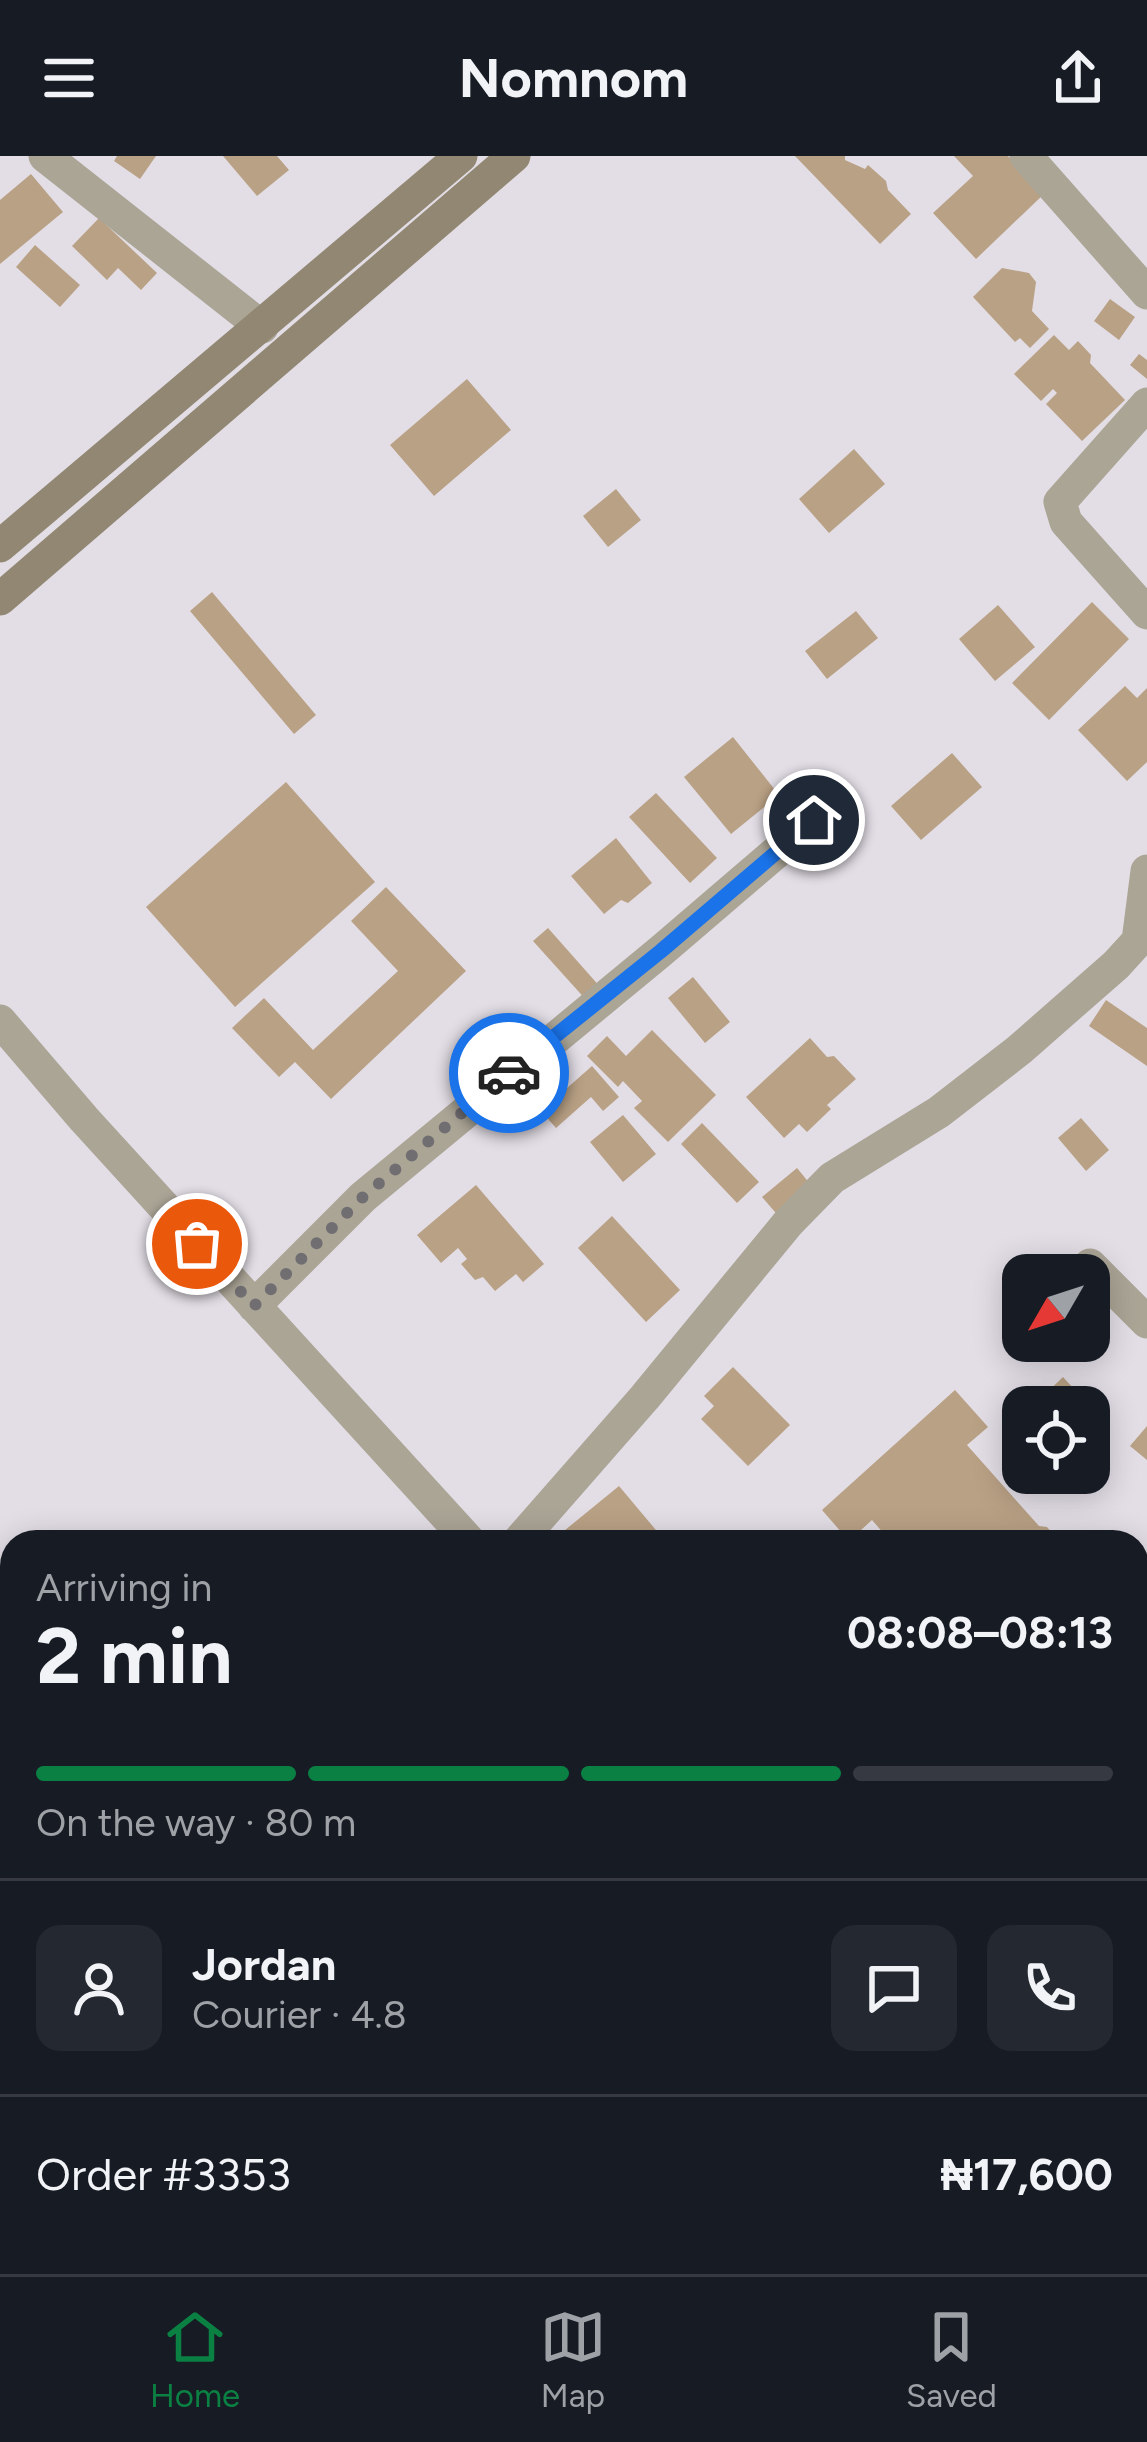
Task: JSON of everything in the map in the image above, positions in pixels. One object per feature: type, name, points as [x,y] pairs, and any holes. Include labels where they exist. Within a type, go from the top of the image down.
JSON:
[{"type":"main road","points":[[0,546],[461,156]]},
{"type":"main road","points":[[0,599],[514,156]]},
{"type":"main road","points":[[297,297],[320,323]]},
{"type":"street","points":[[45,156],[262,327]]},
{"type":"street","points":[[1026,156],[1147,293]]},
{"type":"street","points":[[1147,404],[1060,502],[1060,509],[1147,613]]},
{"type":"street","points":[[254,1306],[379,1183],[814,820]]},
{"type":"street","points":[[529,1530],[646,1397],[788,1222],[832,1178],[938,1112],[1116,965],[1138,941],[1147,871]]},
{"type":"street","points":[[0,1021],[459,1530]]},
{"type":"street","points":[[1110,1285],[1147,1322]]},
{"type":"building","points":[[117,156],[156,156],[140,179],[114,161]]},
{"type":"building","points":[[223,156],[277,156],[289,170],[257,196]]},
{"type":"building","points":[[795,156],[845,156],[865,169],[868,165],[911,214],[880,244]]},
{"type":"building","points":[[954,156],[1008,156],[1044,194],[976,259],[933,213],[973,176]]},
{"type":"building","points":[[31,174],[63,212],[0,264],[0,200]]},
{"type":"building","points":[[99,218],[157,273],[141,290],[118,268],[107,280],[72,246]]},
{"type":"building","points":[[35,245],[80,285],[60,307],[16,267]]},
{"type":"building","points":[[1002,268],[1029,273],[1036,282],[1032,311],[1049,329],[1030,348],[1020,338],[1015,342],[973,297]]},
{"type":"building","points":[[1110,299],[1135,317],[1119,340],[1094,321]]},
{"type":"building","points":[[1054,335],[1069,350],[1078,341],[1091,355],[1090,363],[1125,400],[1082,441],[1046,404],[1057,393],[1053,389],[1041,401],[1014,374]]},
{"type":"building","points":[[1139,354],[1147,360],[1147,379],[1130,365]]},
{"type":"building","points":[[467,379],[511,430],[434,496],[390,445]]},
{"type":"building","points":[[854,449],[885,484],[829,533],[799,499]]},
{"type":"building","points":[[616,489],[641,520],[608,547],[583,516]]},
{"type":"building","points":[[212,592],[316,715],[294,734],[190,611]]},
{"type":"building","points":[[1092,602],[1129,639],[1049,720],[1012,683]]},
{"type":"building","points":[[998,605],[1035,647],[995,681],[959,639]]},
{"type":"building","points":[[856,611],[878,638],[827,679],[805,651]]},
{"type":"building","points":[[1125,686],[1137,698],[1147,688],[1147,762],[1127,781],[1078,730]]},
{"type":"building","points":[[733,737],[779,795],[731,834],[684,777]]},
{"type":"building","points":[[952,753],[982,787],[921,840],[891,806]]},
{"type":"building","points":[[286,782],[375,882],[235,1007],[146,907]]},
{"type":"building","points":[[656,793],[717,858],[690,883],[629,817]]},
{"type":"building","points":[[616,838],[652,883],[628,903],[621,900],[604,914],[571,876]]},
{"type":"building","points":[[386,887],[466,971],[331,1099],[295,1062],[279,1077],[232,1028],[264,998],[313,1050],[398,971],[351,921]]},
{"type":"building","points":[[548,928],[602,989],[588,1002],[533,941]]},
{"type":"building","points":[[693,977],[730,1022],[705,1043],[668,998]]},
{"type":"building","points":[[1106,1000],[1147,1028],[1147,1066],[1089,1026]]},
{"type":"building","points":[[652,1030],[716,1095],[668,1142],[634,1108],[642,1101],[623,1081],[618,1087],[587,1056],[607,1036],[626,1056]]},
{"type":"building","points":[[810,1038],[856,1079],[827,1105],[831,1109],[807,1132],[799,1124],[784,1138],[746,1097]]},
{"type":"building","points":[[592,1066],[619,1097],[603,1111],[591,1097],[556,1128],[541,1111]]},
{"type":"building","points":[[623,1115],[656,1154],[623,1182],[590,1142]]},
{"type":"building","points":[[1081,1118],[1109,1150],[1086,1171],[1058,1138]]},
{"type":"building","points":[[702,1123],[759,1182],[737,1203],[681,1144]]},
{"type":"building","points":[[797,1168],[815,1190],[781,1219],[762,1197]]},
{"type":"building","points":[[476,1185],[544,1264],[523,1282],[516,1274],[495,1291],[483,1277],[475,1280],[461,1264],[467,1259],[458,1248],[441,1263],[417,1235]]},
{"type":"building","points":[[612,1216],[680,1290],[646,1322],[578,1248]]},
{"type":"building","points":[[733,1367],[790,1425],[748,1466],[701,1419],[714,1406],[704,1396]]},
{"type":"building","points":[[955,1390],[988,1427],[967,1445],[1002,1484],[1002,1494],[1011,1494],[1039,1526],[1050,1530],[881,1530],[872,1520],[861,1530],[839,1530],[822,1510]]},
{"type":"building","points":[[1147,1426],[1147,1460],[1130,1446]]},
{"type":"building","points":[[619,1486],[656,1530],[565,1530]]},
{"type":"way so far","points":[[197,1244],[254,1306],[363,1197],[509,1073]]},
{"type":"route","points":[[509,1073],[814,820]]}]
